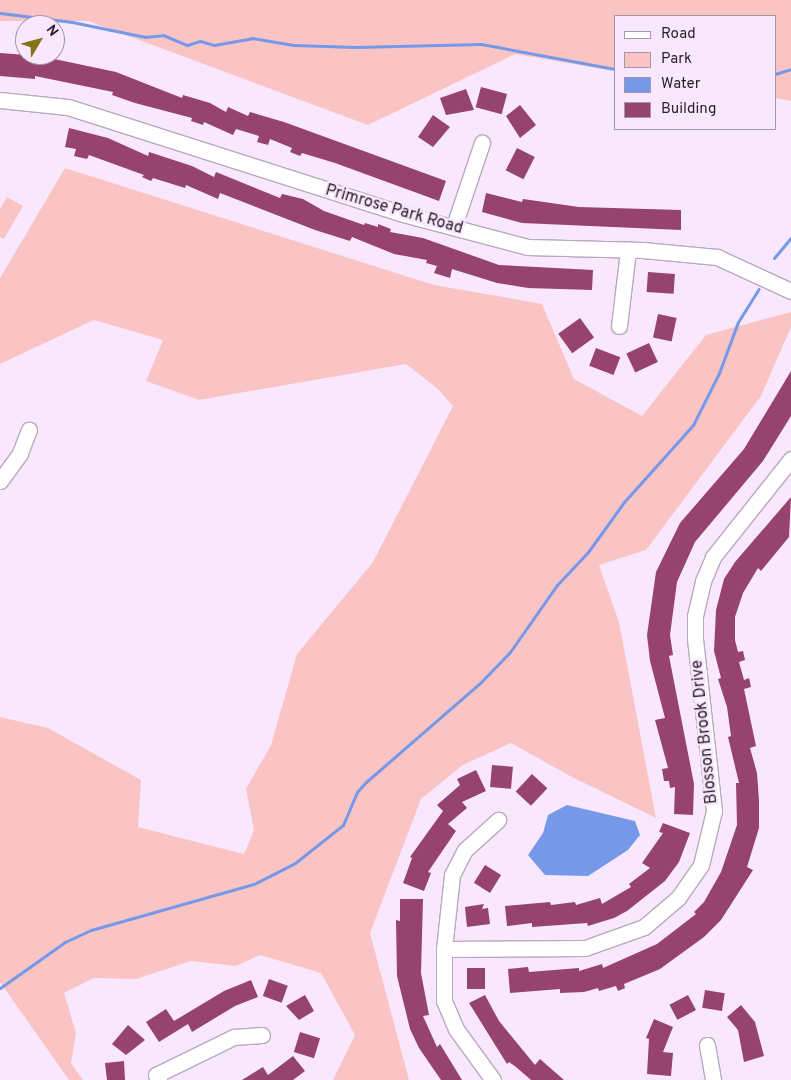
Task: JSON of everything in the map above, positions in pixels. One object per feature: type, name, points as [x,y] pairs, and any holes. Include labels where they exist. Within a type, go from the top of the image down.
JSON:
[{"type":"street","name":"Primrose Park Road","points":[[0,100],[68,107],[403,214],[528,247],[628,250],[717,257],[791,291]]},
{"type":"street","points":[[454,226],[482,144]]},
{"type":"street","points":[[619,326],[628,250]]},
{"type":"street","points":[[0,481],[20,453],[29,430]]},
{"type":"street","name":"Blosson Brook Drive","points":[[444,949],[585,948],[644,927],[678,898],[700,865],[714,811],[695,639],[695,616],[703,581],[713,557],[791,459]]},
{"type":"street","points":[[493,1080],[456,1029],[444,1001],[444,949],[452,875],[465,850],[498,820]]},
{"type":"street","points":[[159,1080],[156,1075],[234,1037],[262,1035]]},
{"type":"street","points":[[707,1045],[713,1080]]},
{"type":"green space","points":[[0,0],[791,0],[791,101],[776,98],[776,15],[614,15],[614,71],[515,54],[368,125],[88,21],[65,21],[65,15],[15,15],[15,21],[0,21]]},
{"type":"green space","points":[[65,168],[434,285],[542,304],[574,379],[642,416],[706,335],[791,312],[791,327],[761,396],[646,550],[599,565],[619,622],[656,818],[570,776],[511,743],[463,765],[421,799],[370,933],[409,1080],[333,1080],[355,1035],[321,973],[260,955],[236,966],[191,961],[136,979],[94,978],[64,993],[76,1033],[71,1063],[83,1080],[69,1080],[0,982],[0,717],[48,728],[141,780],[138,827],[244,854],[254,830],[246,789],[271,745],[297,654],[373,562],[453,406],[438,389],[406,364],[199,400],[146,381],[163,340],[94,320],[0,364],[0,278]]},
{"type":"green space","points":[[7,197],[23,206],[4,239],[0,237],[0,209]]},
{"type":"water","points":[[567,805],[635,821],[640,835],[628,850],[588,876],[545,875],[528,855],[543,833],[548,815]]},
{"type":"building","points":[[0,53],[15,54],[15,65],[65,65],[65,61],[116,72],[182,98],[183,95],[210,103],[226,112],[228,107],[248,116],[250,112],[284,122],[446,181],[439,201],[335,163],[302,153],[300,156],[290,152],[292,148],[270,139],[268,145],[257,142],[259,136],[236,129],[233,135],[204,122],[203,125],[191,121],[192,118],[112,95],[113,92],[35,76],[35,79],[0,76]]},
{"type":"building","points":[[481,87],[507,94],[502,114],[476,107]]},
{"type":"building","points":[[466,89],[474,110],[446,115],[440,98]]},
{"type":"building","points":[[520,105],[536,125],[520,138],[506,116]]},
{"type":"building","points":[[433,115],[450,127],[433,147],[418,137]]},
{"type":"building","points":[[69,128],[108,138],[148,156],[149,152],[192,166],[214,177],[216,172],[280,198],[282,194],[303,199],[324,211],[364,225],[365,223],[378,227],[378,224],[391,229],[390,232],[423,238],[499,265],[593,270],[592,290],[528,288],[497,283],[452,269],[450,278],[434,273],[437,266],[426,263],[427,260],[394,254],[352,237],[350,241],[315,230],[220,193],[218,199],[186,185],[185,188],[153,178],[151,181],[142,177],[144,175],[89,155],[87,159],[74,156],[76,149],[65,147]]},
{"type":"building","points":[[517,148],[535,157],[523,179],[506,170]]},
{"type":"building","points":[[486,193],[522,202],[523,199],[579,207],[681,210],[681,230],[522,223],[482,212]]},
{"type":"building","points":[[648,272],[675,274],[674,294],[647,292]]},
{"type":"building","points":[[658,314],[677,318],[672,341],[653,337]]},
{"type":"building","points":[[580,318],[594,337],[572,353],[558,334]]},
{"type":"building","points":[[649,343],[658,362],[635,373],[626,354]]},
{"type":"building","points":[[596,348],[620,357],[613,375],[589,366]]},
{"type":"building","points":[[791,371],[791,416],[763,461],[695,542],[677,582],[670,635],[673,655],[669,656],[694,784],[693,815],[674,814],[675,787],[670,788],[669,781],[664,781],[662,769],[668,768],[655,720],[665,718],[650,661],[647,635],[656,572],[680,523],[744,449]]},
{"type":"building","points":[[791,497],[789,537],[761,571],[758,568],[743,593],[735,617],[735,640],[738,652],[743,651],[745,660],[739,662],[744,680],[749,678],[751,687],[744,689],[756,746],[750,748],[757,773],[759,828],[747,867],[753,870],[721,920],[704,937],[660,969],[624,984],[625,988],[618,991],[616,986],[599,991],[598,988],[584,992],[560,993],[560,989],[510,993],[508,969],[528,967],[529,972],[579,968],[579,971],[602,964],[603,968],[657,944],[696,914],[694,912],[704,902],[721,872],[737,825],[736,783],[739,783],[728,737],[731,736],[727,707],[718,679],[721,678],[714,651],[716,610],[724,579],[735,562]]},
{"type":"building","points":[[492,765],[513,767],[511,789],[490,787]]},
{"type":"building","points":[[476,770],[486,791],[462,802],[467,808],[448,824],[456,831],[428,872],[431,873],[424,891],[403,883],[412,858],[410,857],[443,811],[437,805],[460,785],[457,779]]},
{"type":"building","points":[[532,774],[547,788],[531,806],[516,792]]},
{"type":"building","points":[[663,823],[690,833],[679,862],[665,881],[627,911],[614,918],[588,926],[587,923],[532,927],[532,923],[507,926],[505,906],[550,902],[551,905],[575,902],[576,905],[600,898],[602,904],[631,887],[629,884],[650,868],[642,863],[663,833],[659,832]]},
{"type":"building","points":[[485,865],[501,875],[490,893],[474,883]]},
{"type":"building","points":[[400,899],[423,899],[421,973],[429,1015],[423,1016],[437,1047],[440,1044],[462,1080],[441,1080],[419,1048],[410,1029],[397,976],[396,920],[400,921]]},
{"type":"building","points":[[484,904],[482,909],[488,908],[490,924],[467,927],[465,907]]},
{"type":"building","points":[[467,968],[485,968],[485,989],[467,989]]},
{"type":"building","points":[[269,979],[288,986],[282,1003],[263,996]]},
{"type":"building","points":[[251,980],[258,997],[235,1006],[192,1032],[188,1024],[159,1042],[146,1022],[166,1009],[174,1021],[224,991]]},
{"type":"building","points":[[705,990],[725,993],[722,1011],[702,1008]]},
{"type":"building","points":[[305,995],[314,1011],[299,1020],[286,1006]]},
{"type":"building","points":[[485,995],[499,1021],[535,1065],[540,1059],[564,1080],[531,1080],[509,1062],[507,1064],[469,1003]]},
{"type":"building","points":[[688,995],[696,1010],[677,1020],[669,1005]]},
{"type":"building","points":[[741,1005],[755,1022],[764,1056],[744,1062],[738,1030],[727,1017]]},
{"type":"building","points":[[654,1019],[673,1027],[663,1052],[673,1053],[671,1076],[647,1074],[649,1039],[646,1038]]},
{"type":"building","points":[[128,1025],[145,1040],[126,1055],[112,1044]]},
{"type":"building","points":[[300,1032],[320,1038],[314,1058],[294,1052]]},
{"type":"building","points":[[293,1056],[305,1071],[293,1080],[242,1080],[263,1067],[268,1075]]},
{"type":"building","points":[[124,1061],[125,1080],[107,1080],[105,1063]]},
{"type":"waterway","points":[[0,13],[72,22],[145,37],[163,35],[187,45],[200,41],[214,45],[252,38],[293,45],[356,47],[481,44],[614,69]]},
{"type":"waterway","points":[[776,74],[791,69]]},
{"type":"waterway","points":[[774,258],[791,238]]},
{"type":"waterway","points":[[0,988],[65,942],[91,930],[254,884],[295,863],[343,825],[357,792],[366,782],[481,682],[510,652],[557,585],[588,552],[624,502],[693,425],[719,373],[738,322],[759,289]]}]
